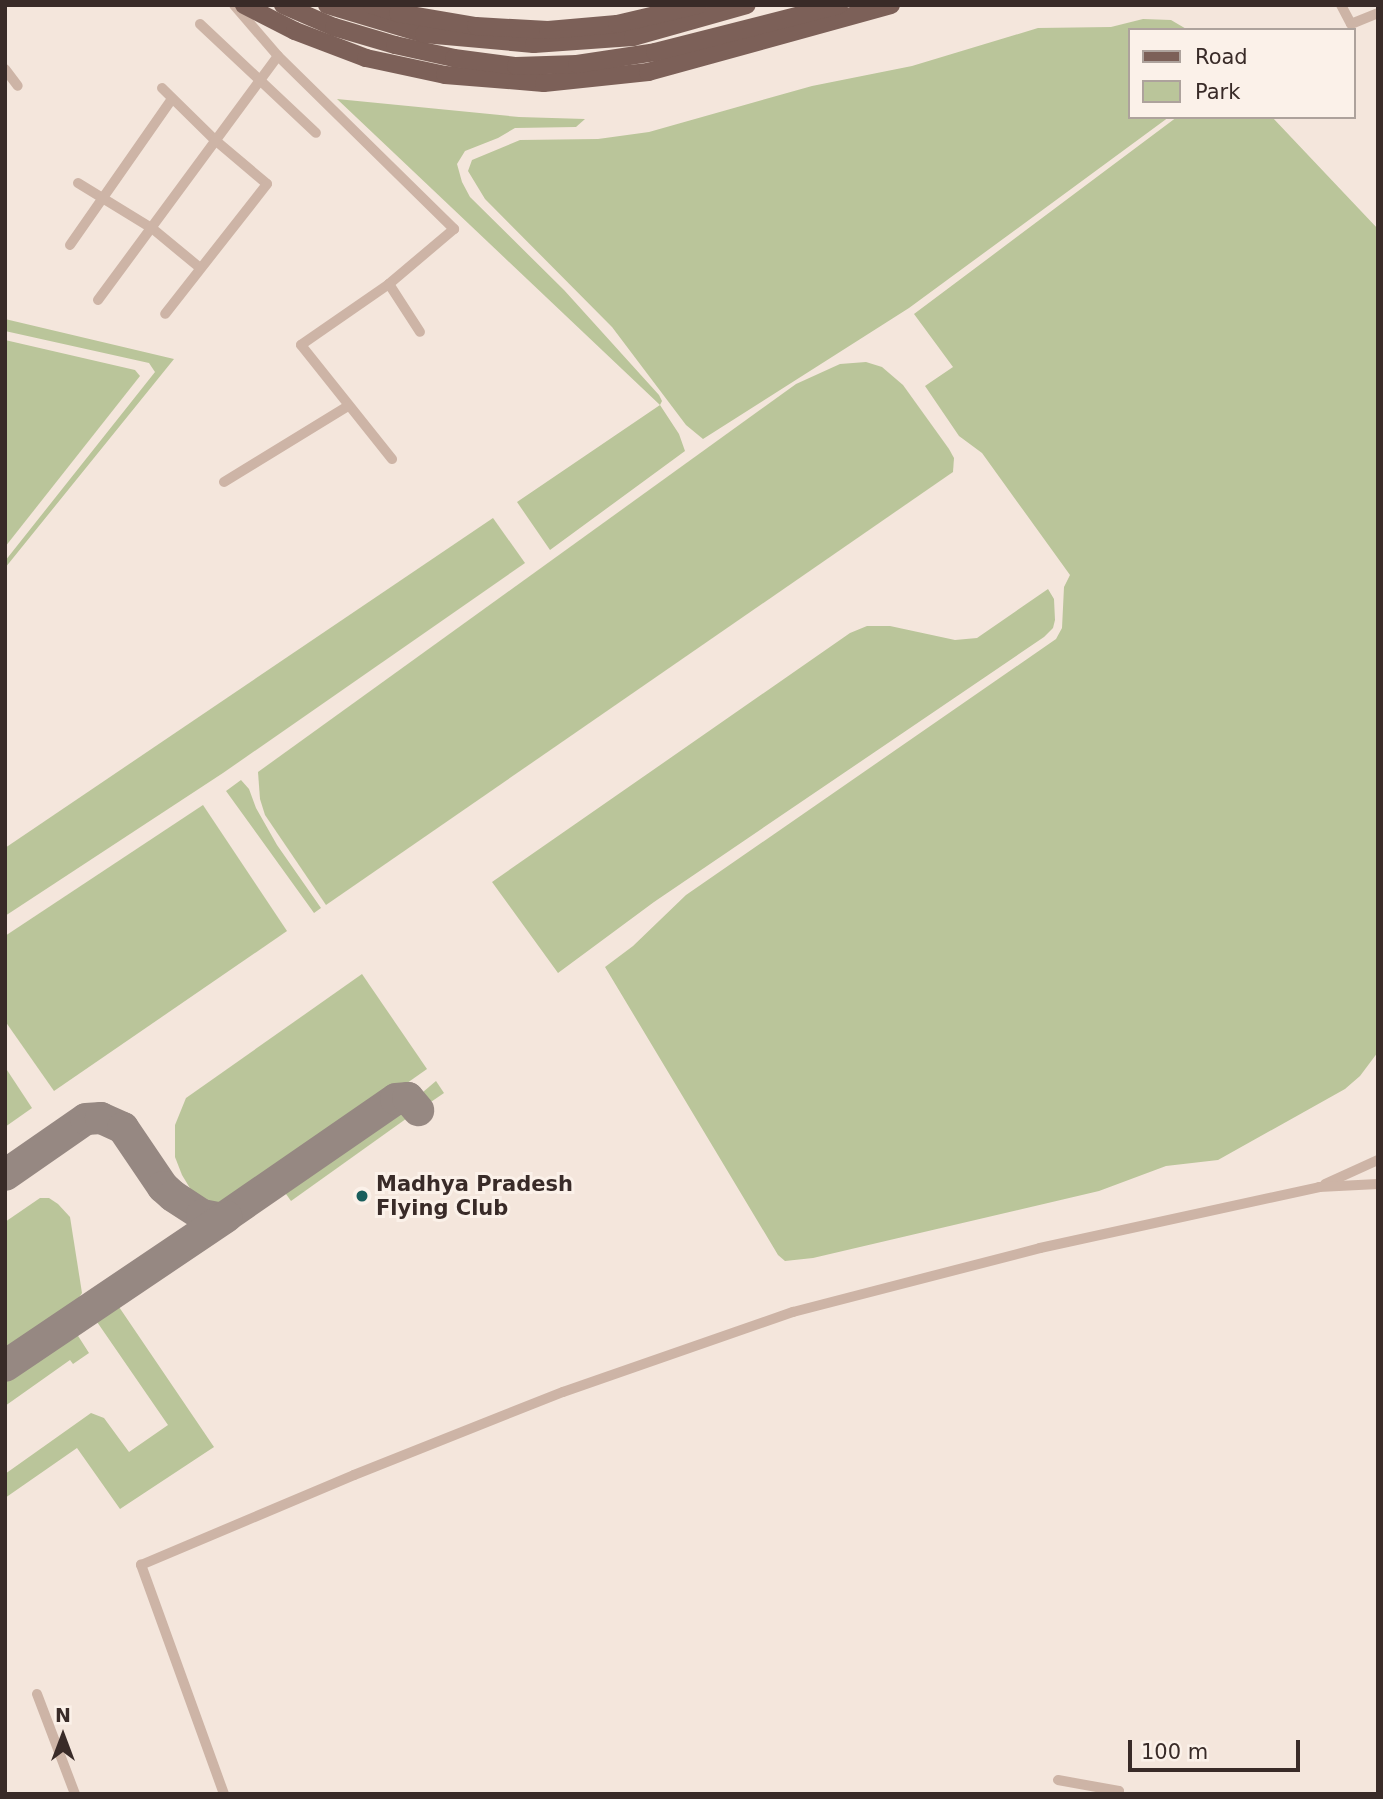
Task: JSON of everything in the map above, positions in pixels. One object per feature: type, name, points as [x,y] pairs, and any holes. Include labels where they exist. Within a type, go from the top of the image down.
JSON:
[{"type":"main road","points":[[244,5],[295,31],[366,58],[445,75],[544,83],[648,72],[891,5]]},
{"type":"main road","points":[[283,5],[334,27],[395,46],[454,58],[516,66],[577,64],[655,52],[839,5]]},
{"type":"main road","points":[[327,5],[424,34],[534,44],[634,37],[747,5]]},
{"type":"main road","points":[[372,5],[398,13],[476,26],[548,30],[617,23],[698,5]]},
{"type":"street","points":[[234,5],[278,57],[454,229],[389,284],[301,345],[392,459]]},
{"type":"street","points":[[1341,5],[1351,24],[1378,13]]},
{"type":"street","points":[[200,24],[316,133]]},
{"type":"street","points":[[98,300],[278,57]]},
{"type":"street","points":[[5,69],[18,86]]},
{"type":"street","points":[[162,88],[171,100],[267,184],[199,267],[165,314]]},
{"type":"street","points":[[69,245],[171,100]]},
{"type":"street","points":[[78,183],[153,229],[199,267]]},
{"type":"street","points":[[389,284],[420,332]]},
{"type":"street","points":[[224,482],[348,407]]},
{"type":"street","points":[[1319,1187],[1378,1160]]},
{"type":"street","points":[[224,1794],[141,1564],[556,1395],[793,1312],[996,1258],[1319,1187],[1378,1184]]},
{"type":"street","points":[[37,1694],[75,1794]]},
{"type":"street","points":[[1058,1780],[1119,1791],[1118,1794]]},
{"type":"green space","points":[[1143,19],[1171,20],[1185,28],[1128,28],[1128,119],[1166,119],[909,308],[703,439],[686,425],[612,327],[485,199],[468,171],[472,160],[520,140],[598,139],[649,132],[812,86],[912,66],[1038,28],[1111,27]]},
{"type":"green space","points":[[337,99],[519,117],[585,119],[576,127],[515,128],[465,151],[457,164],[470,197],[564,290],[659,395],[662,401],[660,405]]},
{"type":"green space","points":[[1174,119],[1274,119],[1378,229],[1378,1052],[1360,1076],[1345,1089],[1218,1160],[1166,1166],[1099,1191],[813,1258],[785,1261],[778,1255],[605,967],[633,946],[686,895],[1056,639],[1062,628],[1064,587],[1070,575],[982,453],[959,436],[925,386],[953,367],[914,314]]},
{"type":"green space","points":[[5,319],[174,359],[5,568],[5,561],[155,372],[149,363],[5,331]]},
{"type":"green space","points":[[5,340],[135,370],[140,376],[5,547]]},
{"type":"green space","points":[[866,362],[882,367],[903,385],[949,449],[954,458],[953,472],[326,905],[265,815],[260,799],[258,772],[796,384],[840,364]]},
{"type":"green space","points":[[660,405],[679,434],[685,451],[550,550],[517,502]]},
{"type":"green space","points":[[493,518],[525,563],[223,773],[5,916],[5,848]]},
{"type":"green space","points":[[1048,589],[1054,599],[1055,620],[1053,628],[1044,637],[654,902],[558,973],[492,882],[850,633],[867,626],[890,626],[955,640],[977,638]]},
{"type":"green space","points":[[241,780],[249,789],[256,808],[277,845],[321,908],[314,913],[226,791]]},
{"type":"green space","points":[[203,805],[287,931],[54,1091],[5,1021],[5,936]]},
{"type":"green space","points":[[362,974],[427,1069],[238,1202],[215,1207],[199,1203],[182,1175],[175,1157],[175,1125],[186,1098]]},
{"type":"green space","points":[[5,1067],[32,1108],[5,1127]]},
{"type":"green space","points":[[436,1081],[444,1093],[425,1106],[421,1101],[423,1092]]},
{"type":"green space","points":[[403,1109],[410,1116],[291,1201],[281,1187],[391,1111]]},
{"type":"green space","points":[[40,1198],[49,1198],[70,1217],[82,1293],[69,1313],[5,1357],[5,1222]]},
{"type":"green space","points":[[117,1304],[214,1447],[120,1509],[77,1448],[5,1498],[5,1474],[91,1413],[104,1418],[129,1452],[168,1425],[95,1319]]},
{"type":"green space","points":[[73,1328],[89,1353],[73,1364],[70,1360],[5,1406],[5,1376]]},
{"type":"taxiway","points":[[5,1175],[86,1119],[101,1118],[123,1128],[163,1187],[173,1196],[202,1215],[222,1219],[396,1099],[408,1098],[418,1110]]},
{"type":"taxiway","points":[[5,1366],[226,1217]]},
{"type":"place","name":"Madhya Pradesh Flying Club","points":[[362,1196]]}]
